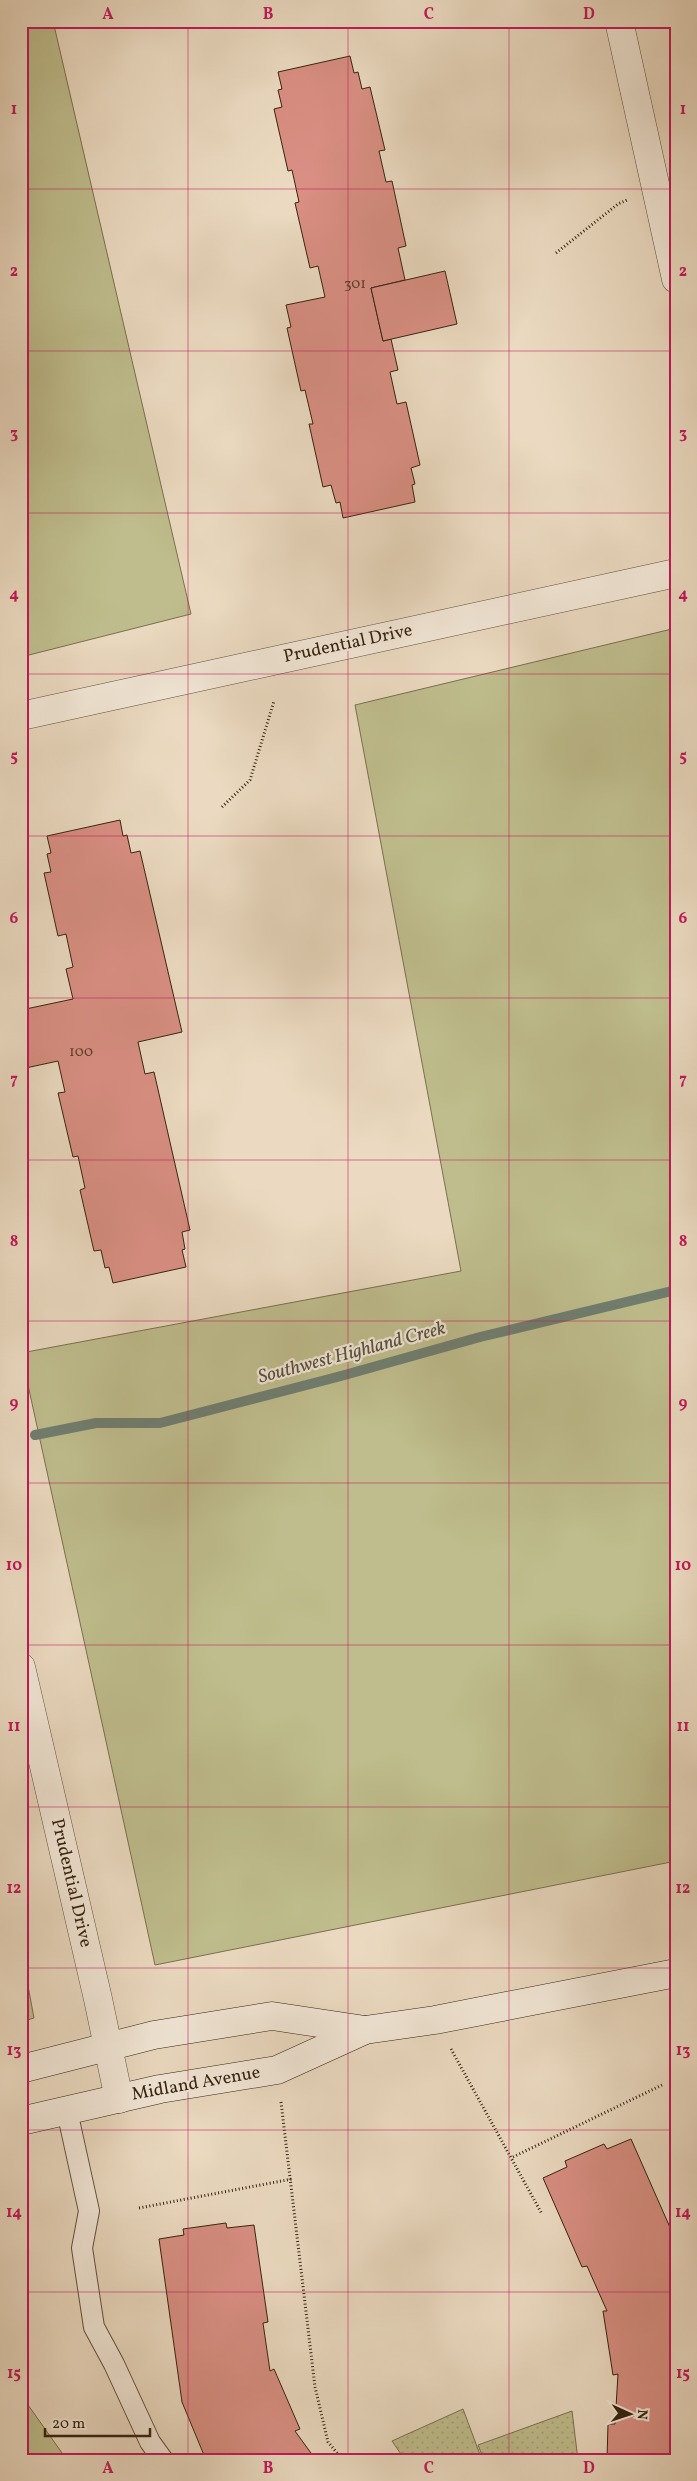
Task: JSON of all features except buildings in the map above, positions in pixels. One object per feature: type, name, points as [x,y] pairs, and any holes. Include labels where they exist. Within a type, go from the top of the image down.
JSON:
[{"type":"street","points":[[619,21],[676,279]]},
{"type":"street","name":"Prudential Drive","points":[[21,716],[676,573]]},
{"type":"street","name":"Prudential Drive","points":[[21,1667],[98,1999],[119,2099]]},
{"type":"street","name":"Midland Avenue","points":[[21,2121],[160,2089],[277,2070],[365,2030],[435,2020],[676,1973]]},
{"type":"street","name":"Midland Avenue","points":[[21,2070],[154,2035],[272,2016],[365,2030]]},
{"type":"lane","points":[[67,2111],[89,2211],[82,2248],[94,2328],[114,2364],[150,2442],[163,2460]]},
{"type":"path","points":[[556,253],[618,204],[656,189]]},
{"type":"path","points":[[222,807],[250,780],[274,701]]},
{"type":"path","points":[[435,2020],[513,2157],[542,2214]]},
{"type":"path","points":[[277,2070],[292,2179],[315,2387],[328,2442],[343,2460]]},
{"type":"path","points":[[513,2157],[662,2085]]},
{"type":"path","points":[[139,2208],[292,2179]]},
{"type":"shaded area","points":[[21,21],[53,21],[191,614],[21,657]]},
{"type":"shaded area","points":[[676,628],[676,1861],[155,1965],[21,1353],[461,1271],[355,705]]},
{"type":"shaded area","points":[[21,1948],[34,2018],[21,2022]]},
{"type":"shaded area","points":[[21,2395],[67,2460],[21,2460]]},
{"type":"shaded area","points":[[463,2409],[482,2460],[405,2460],[392,2441]]},
{"type":"shaded area","points":[[572,2411],[578,2460],[484,2460],[478,2445]]},
{"type":"waterway","name":"Southwest Highland Creek","points":[[35,1435],[96,1423],[160,1423],[341,1376],[480,1337],[676,1290]]}]
